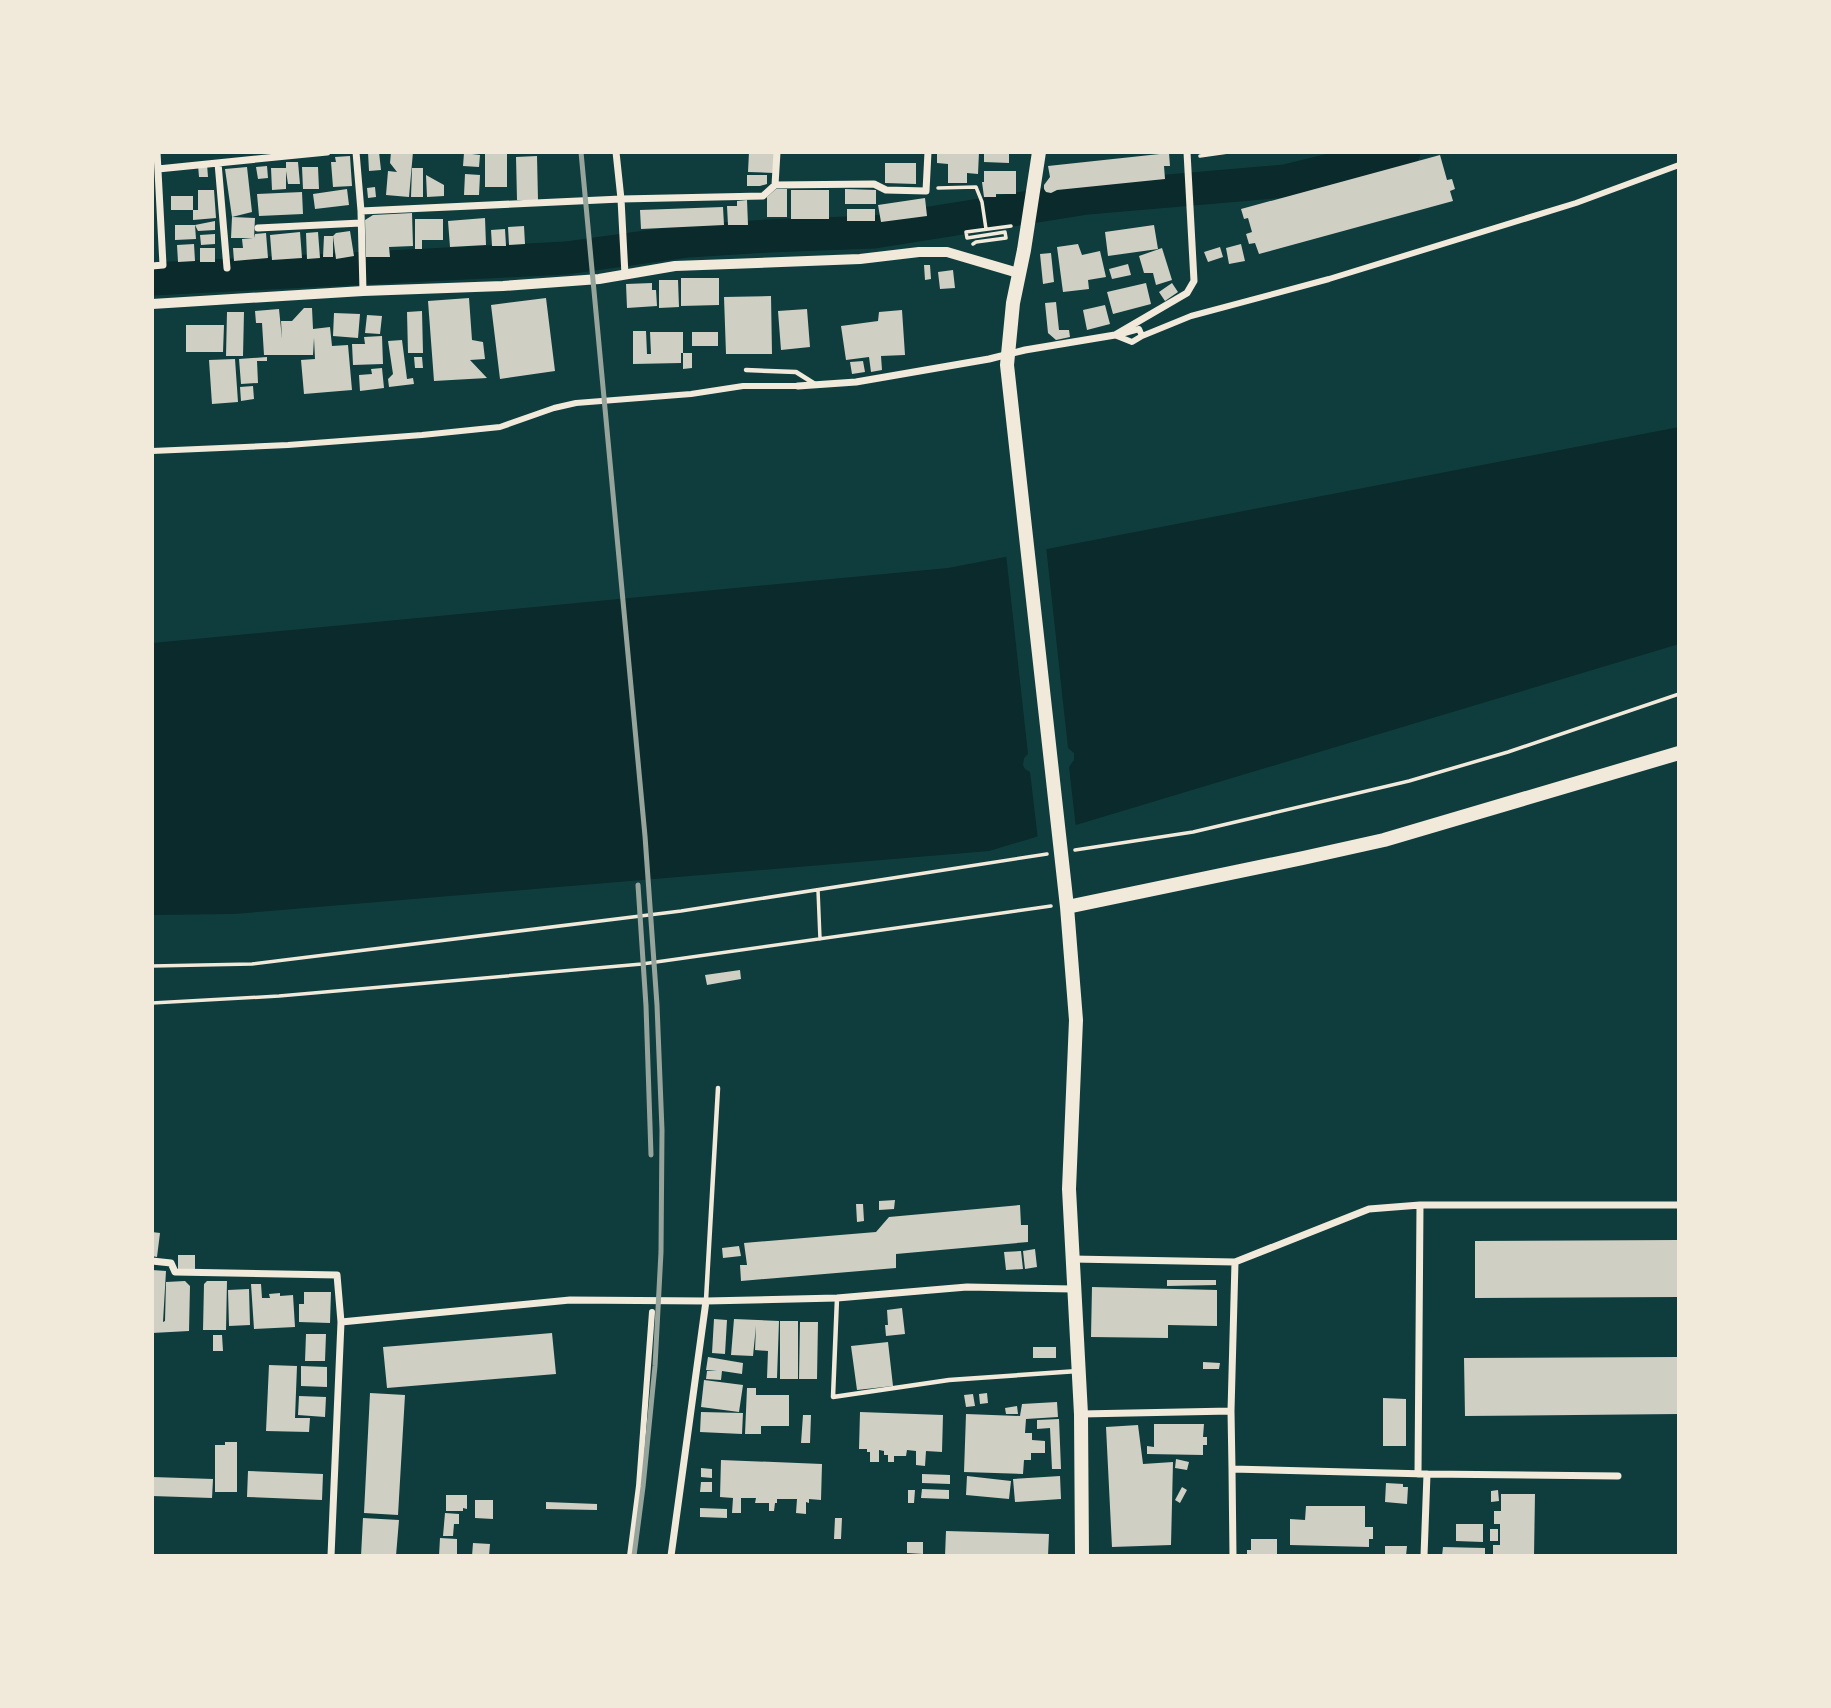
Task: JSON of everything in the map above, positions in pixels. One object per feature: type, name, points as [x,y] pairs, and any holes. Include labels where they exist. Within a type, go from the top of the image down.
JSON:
[{"type":"main road","points":[[1038,157],[1020,230],[1024,250],[1018,273],[1007,359],[1067,907],[1076,1020],[1069,1189],[1079,1371],[1082,1556]]},
{"type":"main road","points":[[1067,907],[1384,839],[1679,753]]},
{"type":"street","points":[[152,266],[163,265],[157,152]]},
{"type":"street","points":[[158,169],[327,152]]},
{"type":"street","points":[[356,152],[363,292]]},
{"type":"street","points":[[616,152],[625,275]]},
{"type":"street","points":[[775,186],[777,152]]},
{"type":"street","points":[[361,211],[621,199],[763,196],[775,186],[874,184],[886,190],[926,191],[928,152]]},
{"type":"street","points":[[1115,335],[1187,293],[1194,281],[1187,155]]},
{"type":"street","points":[[218,163],[228,268]]},
{"type":"street","points":[[1115,335],[1132,342],[1191,316],[1329,279],[1576,204],[1679,165]]},
{"type":"street","points":[[258,228],[361,223]]},
{"type":"street","points":[[152,304],[503,286],[599,279],[675,266],[860,259],[919,252],[947,252],[1018,273]]},
{"type":"street","points":[[152,451],[289,445],[500,427],[576,403],[691,394],[743,386],[856,382],[989,359],[1007,359],[1139,329],[1142,336]]},
{"type":"street","points":[[1072,1259],[1235,1262],[1369,1209],[1420,1205],[1679,1205]]},
{"type":"street","points":[[1418,1474],[1420,1205]]},
{"type":"street","points":[[152,1261],[171,1263],[175,1272],[337,1275],[341,1322],[331,1556]]},
{"type":"street","points":[[1233,1556],[1231,1410],[1235,1262]]},
{"type":"street","points":[[341,1322],[570,1300],[837,1298],[967,1287],[1073,1289]]},
{"type":"street","points":[[671,1556],[706,1301]]},
{"type":"street","points":[[630,1556],[639,1486],[652,1312]]},
{"type":"street","points":[[1080,1414],[1231,1410]]},
{"type":"street","points":[[1232,1469],[1427,1475],[1618,1476]]},
{"type":"street","points":[[1424,1556],[1427,1475]]},
{"type":"lane","points":[[746,370],[796,372],[817,385]]},
{"type":"lane","points":[[706,1301],[719,1088]]},
{"type":"lane","points":[[837,1298],[833,1397],[949,1380],[1079,1371]]},
{"type":"path","points":[[1187,155],[1228,152]]},
{"type":"path","points":[[926,191],[976,187],[982,202],[986,228]]},
{"type":"path","points":[[971,246],[976,242],[1006,238],[1005,232],[967,238],[966,232],[986,228],[1020,230]]},
{"type":"path","points":[[1066,851],[1193,832],[1409,781],[1508,752],[1679,694]]},
{"type":"path","points":[[152,966],[252,964],[681,911],[1053,853]]},
{"type":"path","points":[[818,890],[820,939]]},
{"type":"path","points":[[152,1003],[279,996],[642,964],[1048,906],[1067,907]]},
{"type":"water","points":[[1679,427],[1679,644],[989,851],[234,914],[152,915],[152,643],[948,568]]},
{"type":"pier","points":[[1046,546],[1068,748],[1074,753],[1074,760],[1069,767],[1076,828],[1038,840],[1030,772],[1023,765],[1028,754],[1006,554]]},
{"type":"building","points":[[368,152],[379,152],[381,170],[369,171]]},
{"type":"building","points":[[391,152],[413,152],[409,197],[386,195],[388,171],[397,172],[390,163]]},
{"type":"building","points":[[485,152],[507,152],[507,187],[485,187]]},
{"type":"building","points":[[749,152],[775,152],[774,173],[748,172]]},
{"type":"building","points":[[937,152],[979,152],[978,174],[967,173],[967,183],[948,183],[948,164],[937,163]]},
{"type":"building","points":[[984,152],[1009,152],[1009,163],[984,162]]},
{"type":"building","points":[[464,153],[480,155],[479,167],[463,166]]},
{"type":"building","points":[[1169,153],[1170,166],[1164,166],[1165,179],[1057,190],[1051,193],[1044,189],[1050,177],[1048,166]]},
{"type":"building","points":[[1440,155],[1447,180],[1452,179],[1455,189],[1450,191],[1453,201],[1259,254],[1255,243],[1249,244],[1246,234],[1252,232],[1248,218],[1244,219],[1241,209]]},
{"type":"building","points":[[350,156],[352,186],[333,187],[331,162],[336,162],[335,157]]},
{"type":"building","points":[[537,156],[538,200],[517,200],[516,157]]},
{"type":"building","points":[[286,162],[298,162],[300,184],[288,184],[286,171],[286,189],[272,190],[271,168],[286,168]]},
{"type":"building","points":[[885,163],[916,163],[916,184],[885,183]]},
{"type":"building","points":[[207,164],[208,177],[199,177],[198,165]]},
{"type":"building","points":[[267,166],[268,178],[258,179],[256,167]]},
{"type":"building","points":[[247,167],[252,212],[232,217],[225,169]]},
{"type":"building","points":[[302,167],[318,167],[319,189],[303,189]]},
{"type":"building","points":[[412,168],[423,168],[423,197],[411,197]]},
{"type":"building","points":[[984,171],[1016,171],[1016,194],[984,197]]},
{"type":"building","points":[[465,174],[480,175],[479,195],[464,195]]},
{"type":"building","points":[[426,175],[444,185],[444,196],[427,197]]},
{"type":"building","points":[[747,175],[767,175],[767,184],[747,186]]},
{"type":"building","points":[[375,187],[376,197],[368,198],[367,188]]},
{"type":"building","points":[[347,189],[349,205],[315,209],[313,194]]},
{"type":"building","points":[[776,189],[787,189],[787,217],[767,217],[767,197]]},
{"type":"building","points":[[845,189],[876,190],[876,204],[845,204]]},
{"type":"building","points":[[198,190],[214,190],[216,218],[193,220],[193,210],[198,210]]},
{"type":"building","points":[[791,190],[829,190],[829,219],[791,219]]},
{"type":"building","points":[[302,192],[303,214],[259,216],[257,194]]},
{"type":"building","points":[[171,196],[193,196],[193,210],[171,210]]},
{"type":"building","points":[[925,198],[927,216],[881,222],[878,205]]},
{"type":"building","points":[[747,200],[748,225],[728,225],[727,206],[737,206],[737,201]]},
{"type":"building","points":[[723,207],[724,225],[641,229],[640,210]]},
{"type":"building","points":[[847,209],[875,209],[875,221],[847,221]]},
{"type":"building","points":[[412,213],[413,246],[389,247],[390,257],[366,257],[365,220],[373,215]]},
{"type":"building","points":[[232,217],[255,218],[254,238],[255,234],[266,233],[268,258],[234,261],[233,248],[243,248],[242,239],[253,238],[231,238]]},
{"type":"building","points":[[485,218],[486,245],[450,247],[448,221]]},
{"type":"building","points":[[415,219],[443,219],[443,240],[422,240],[422,249],[415,249]]},
{"type":"building","points":[[215,221],[215,230],[198,231],[195,225]]},
{"type":"building","points":[[175,225],[195,225],[196,239],[175,240]]},
{"type":"building","points":[[1154,225],[1158,249],[1108,256],[1105,232]]},
{"type":"building","points":[[524,226],[525,244],[509,245],[508,227]]},
{"type":"building","points":[[505,229],[506,246],[492,246],[491,230]]},
{"type":"building","points":[[350,231],[354,256],[336,259],[333,236]]},
{"type":"building","points":[[300,232],[302,258],[272,260],[270,235]]},
{"type":"building","points":[[318,232],[320,258],[307,259],[306,233]]},
{"type":"building","points":[[215,234],[215,244],[201,245],[200,235]]},
{"type":"building","points":[[324,236],[333,236],[333,257],[323,257]]},
{"type":"building","points":[[194,244],[195,261],[178,262],[177,245]]},
{"type":"building","points":[[1078,244],[1082,255],[1100,251],[1106,277],[1088,280],[1089,289],[1063,292],[1057,247]]},
{"type":"building","points":[[1241,244],[1245,261],[1229,264],[1226,248]]},
{"type":"building","points":[[1220,247],[1223,257],[1208,262],[1204,252]]},
{"type":"building","points":[[200,248],[215,248],[215,262],[200,262]]},
{"type":"building","points":[[1162,248],[1172,280],[1156,285],[1153,273],[1144,273],[1139,256]]},
{"type":"building","points":[[1051,253],[1054,282],[1043,284],[1040,254]]},
{"type":"building","points":[[1128,264],[1131,275],[1112,279],[1109,269]]},
{"type":"building","points":[[924,265],[930,265],[931,279],[925,280]]},
{"type":"building","points":[[953,270],[955,288],[940,289],[938,272]]},
{"type":"building","points":[[681,278],[719,278],[719,305],[681,306]]},
{"type":"building","points":[[659,280],[678,280],[679,307],[659,308]]},
{"type":"building","points":[[652,283],[652,290],[656,290],[657,306],[627,308],[626,284]]},
{"type":"building","points":[[1146,283],[1151,304],[1113,314],[1107,292]]},
{"type":"building","points":[[1172,283],[1178,292],[1165,301],[1159,292]]},
{"type":"building","points":[[771,296],[772,354],[726,354],[724,297]]},
{"type":"building","points":[[469,298],[472,340],[483,342],[485,359],[470,360],[487,378],[434,381],[428,301]]},
{"type":"building","points":[[546,298],[555,371],[500,379],[491,305]]},
{"type":"building","points":[[1056,302],[1059,330],[1069,330],[1070,337],[1056,340],[1048,333],[1045,303]]},
{"type":"building","points":[[1105,305],[1110,324],[1087,330],[1083,310]]},
{"type":"building","points":[[304,308],[312,308],[313,329],[330,327],[332,346],[348,345],[352,390],[304,394],[301,360],[315,359],[314,338],[313,355],[264,355],[262,323],[256,323],[255,311],[279,309],[282,339],[281,321],[292,321]]},
{"type":"building","points":[[807,309],[810,347],[781,350],[778,311]]},
{"type":"building","points":[[902,310],[905,355],[881,356],[882,370],[871,372],[869,357],[846,360],[841,326],[878,321],[879,312]]},
{"type":"building","points":[[422,311],[423,353],[408,353],[407,312]]},
{"type":"building","points":[[227,312],[244,312],[243,356],[226,356]]},
{"type":"building","points":[[334,313],[360,314],[358,338],[333,336]]},
{"type":"building","points":[[367,315],[382,316],[380,334],[365,333]]},
{"type":"building","points":[[186,325],[224,325],[223,352],[186,352]]},
{"type":"building","points":[[633,331],[646,331],[647,354],[651,354],[650,332],[683,332],[681,363],[633,364]]},
{"type":"building","points":[[692,332],[718,332],[718,346],[692,346]]},
{"type":"building","points":[[382,336],[383,364],[353,365],[352,344],[365,344],[364,337]]},
{"type":"building","points":[[402,340],[407,379],[413,378],[414,384],[389,387],[388,379],[393,374],[388,341]]},
{"type":"building","points":[[683,353],[692,353],[692,368],[683,369]]},
{"type":"building","points":[[267,357],[267,361],[257,361],[258,383],[241,384],[239,359]]},
{"type":"building","points":[[414,357],[422,357],[423,368],[415,368]]},
{"type":"building","points":[[235,359],[238,402],[212,404],[209,360]]},
{"type":"building","points":[[863,361],[865,372],[852,374],[850,362]]},
{"type":"building","points":[[382,368],[384,388],[360,391],[359,375],[372,374],[371,369]]},
{"type":"building","points":[[253,386],[254,399],[241,401],[240,387]]},
{"type":"building","points":[[740,970],[741,979],[707,985],[705,975]]},
{"type":"building","points":[[895,1200],[894,1209],[879,1210],[879,1201]]},
{"type":"building","points":[[856,1204],[863,1204],[864,1221],[857,1222]]},
{"type":"building","points":[[1020,1205],[1021,1225],[1028,1225],[1028,1242],[896,1254],[896,1268],[741,1281],[740,1265],[747,1265],[744,1243],[876,1232],[889,1217]]},
{"type":"building","points":[[152,1232],[160,1233],[157,1257],[152,1256]]},
{"type":"building","points":[[1679,1240],[1679,1297],[1475,1298],[1475,1241]]},
{"type":"building","points":[[739,1246],[741,1256],[723,1258],[722,1248]]},
{"type":"building","points":[[1035,1249],[1037,1267],[1025,1269],[1023,1251]]},
{"type":"building","points":[[1021,1251],[1023,1269],[1006,1270],[1004,1252]]},
{"type":"building","points":[[178,1255],[195,1255],[195,1269],[178,1269]]},
{"type":"building","points":[[152,1270],[166,1271],[163,1322],[166,1282],[185,1281],[190,1286],[189,1331],[152,1333]]},
{"type":"building","points":[[1167,1280],[1216,1280],[1216,1285],[1167,1286]]},
{"type":"building","points":[[207,1281],[227,1281],[226,1330],[203,1330],[204,1284]]},
{"type":"building","points":[[251,1284],[261,1284],[262,1298],[270,1298],[269,1294],[293,1295],[295,1327],[254,1329]]},
{"type":"building","points":[[1092,1287],[1217,1290],[1217,1326],[1168,1325],[1168,1338],[1091,1337]]},
{"type":"building","points":[[249,1289],[250,1325],[229,1326],[228,1290]]},
{"type":"building","points":[[304,1292],[331,1292],[330,1323],[299,1322],[299,1304],[304,1304]]},
{"type":"building","points":[[902,1308],[905,1334],[886,1336],[887,1310]]},
{"type":"building","points":[[714,1319],[727,1320],[725,1354],[712,1353]]},
{"type":"building","points":[[734,1319],[779,1321],[777,1378],[767,1378],[768,1351],[755,1350],[756,1326],[753,1356],[731,1355]]},
{"type":"building","points":[[780,1321],[798,1321],[798,1379],[780,1379]]},
{"type":"building","points":[[800,1322],[818,1322],[817,1379],[799,1379]]},
{"type":"building","points":[[552,1333],[556,1374],[387,1388],[383,1347]]},
{"type":"building","points":[[306,1334],[326,1334],[325,1361],[305,1361]]},
{"type":"building","points":[[213,1335],[222,1335],[223,1351],[213,1351]]},
{"type":"building","points":[[888,1342],[893,1386],[857,1390],[851,1346]]},
{"type":"building","points":[[1033,1347],[1056,1347],[1056,1358],[1033,1358]]},
{"type":"building","points":[[708,1357],[743,1363],[742,1374],[722,1371],[721,1380],[706,1379],[707,1371],[717,1371],[706,1370]]},
{"type":"building","points":[[1679,1357],[1679,1414],[1465,1416],[1464,1358]]},
{"type":"building","points":[[1203,1362],[1220,1363],[1219,1369],[1203,1369]]},
{"type":"building","points":[[269,1365],[297,1366],[295,1418],[310,1418],[309,1432],[266,1431]]},
{"type":"building","points":[[301,1366],[327,1367],[327,1387],[301,1386]]},
{"type":"building","points":[[704,1380],[743,1385],[739,1412],[701,1407]]},
{"type":"building","points":[[747,1388],[756,1388],[756,1395],[789,1395],[789,1426],[761,1426],[761,1434],[745,1434]]},
{"type":"building","points":[[370,1393],[405,1395],[398,1515],[364,1513]]},
{"type":"building","points":[[987,1393],[988,1403],[980,1404],[979,1394]]},
{"type":"building","points":[[973,1394],[975,1406],[966,1407],[964,1395]]},
{"type":"building","points":[[299,1396],[326,1397],[325,1417],[298,1415]]},
{"type":"building","points":[[1383,1398],[1406,1399],[1406,1446],[1383,1446]]},
{"type":"building","points":[[1057,1402],[1058,1417],[1026,1419],[1025,1433],[1032,1433],[1032,1440],[1045,1441],[1045,1453],[1031,1453],[1031,1460],[1024,1460],[1023,1474],[964,1472],[966,1414],[1020,1416],[1022,1404]]},
{"type":"building","points":[[1017,1406],[1018,1414],[1006,1414],[1005,1408]]},
{"type":"building","points":[[701,1412],[743,1413],[742,1434],[700,1432]]},
{"type":"building","points":[[860,1412],[943,1415],[942,1452],[926,1451],[925,1466],[916,1465],[916,1451],[907,1450],[906,1456],[894,1456],[894,1462],[888,1462],[888,1455],[879,1450],[879,1462],[870,1462],[870,1452],[867,1452],[867,1449],[859,1449]]},
{"type":"building","points":[[803,1415],[811,1415],[810,1443],[801,1443]]},
{"type":"building","points":[[1059,1419],[1061,1469],[1052,1469],[1050,1428],[1037,1429],[1037,1420]]},
{"type":"building","points":[[1154,1424],[1204,1424],[1203,1437],[1207,1437],[1207,1445],[1203,1445],[1203,1455],[1147,1454],[1147,1446],[1154,1447]]},
{"type":"building","points":[[1138,1425],[1143,1464],[1173,1462],[1171,1545],[1112,1547],[1106,1427]]},
{"type":"building","points":[[225,1442],[237,1442],[237,1492],[215,1492],[215,1445],[225,1445]]},
{"type":"building","points":[[1176,1459],[1189,1462],[1187,1470],[1175,1468]]},
{"type":"building","points":[[721,1460],[822,1464],[821,1500],[809,1499],[809,1503],[806,1502],[806,1514],[796,1513],[797,1499],[777,1499],[774,1511],[769,1511],[769,1503],[755,1503],[756,1498],[741,1498],[741,1513],[732,1513],[733,1498],[720,1497]]},
{"type":"building","points":[[701,1468],[712,1469],[712,1478],[701,1477]]},
{"type":"building","points":[[248,1471],[323,1474],[322,1500],[247,1497]]},
{"type":"building","points":[[922,1474],[950,1475],[950,1484],[922,1483]]},
{"type":"building","points":[[967,1476],[1011,1481],[1009,1499],[966,1495]]},
{"type":"building","points":[[1060,1476],[1061,1499],[1015,1502],[1013,1479]]},
{"type":"building","points":[[152,1477],[213,1479],[212,1498],[152,1496]]},
{"type":"building","points":[[701,1482],[712,1482],[712,1492],[700,1492]]},
{"type":"building","points":[[1386,1483],[1408,1487],[1407,1504],[1385,1502]]},
{"type":"building","points":[[1182,1487],[1187,1490],[1180,1503],[1175,1500]]},
{"type":"building","points":[[922,1489],[949,1490],[949,1499],[921,1498]]},
{"type":"building","points":[[908,1490],[915,1490],[914,1503],[908,1503]]},
{"type":"building","points":[[1498,1490],[1499,1501],[1491,1502],[1491,1491]]},
{"type":"building","points":[[1501,1494],[1535,1494],[1534,1556],[1493,1556],[1493,1545],[1500,1545],[1500,1524],[1494,1524],[1494,1511],[1501,1511]]},
{"type":"building","points":[[446,1495],[467,1495],[467,1509],[446,1511]]},
{"type":"building","points":[[475,1500],[493,1500],[493,1519],[475,1518]]},
{"type":"building","points":[[546,1502],[597,1504],[597,1510],[546,1509]]},
{"type":"building","points":[[1306,1506],[1365,1506],[1365,1527],[1373,1527],[1373,1539],[1369,1539],[1369,1547],[1290,1545],[1290,1519],[1305,1520]]},
{"type":"building","points":[[700,1508],[727,1509],[727,1518],[700,1517]]},
{"type":"building","points":[[445,1513],[459,1514],[459,1524],[454,1524],[453,1536],[443,1536]]},
{"type":"building","points":[[363,1518],[399,1520],[396,1556],[361,1556]]},
{"type":"building","points":[[835,1518],[842,1518],[841,1539],[834,1539]]},
{"type":"building","points":[[1456,1524],[1483,1524],[1483,1542],[1456,1541]]},
{"type":"building","points":[[1490,1529],[1498,1529],[1498,1541],[1490,1541]]},
{"type":"building","points":[[946,1531],[1049,1534],[1048,1556],[945,1556]]},
{"type":"building","points":[[440,1538],[457,1539],[457,1556],[439,1556]]},
{"type":"building","points":[[1251,1539],[1277,1539],[1277,1556],[1247,1556],[1247,1550],[1251,1550]]},
{"type":"building","points":[[907,1542],[923,1542],[923,1554],[907,1553]]},
{"type":"building","points":[[473,1543],[490,1544],[489,1556],[472,1556]]},
{"type":"building","points":[[1385,1546],[1407,1546],[1406,1556],[1385,1556]]},
{"type":"building","points":[[1443,1547],[1485,1548],[1485,1556],[1442,1556]]},
{"type":"waterway","points":[[152,279],[566,258],[688,241],[874,232],[1087,198],[1285,181],[1404,152]]},
{"type":"railway","points":[[581,152],[645,836],[657,1005],[662,1130],[661,1252],[655,1366],[634,1556]]},
{"type":"railway","points":[[638,885],[646,1006],[651,1155]]}]
